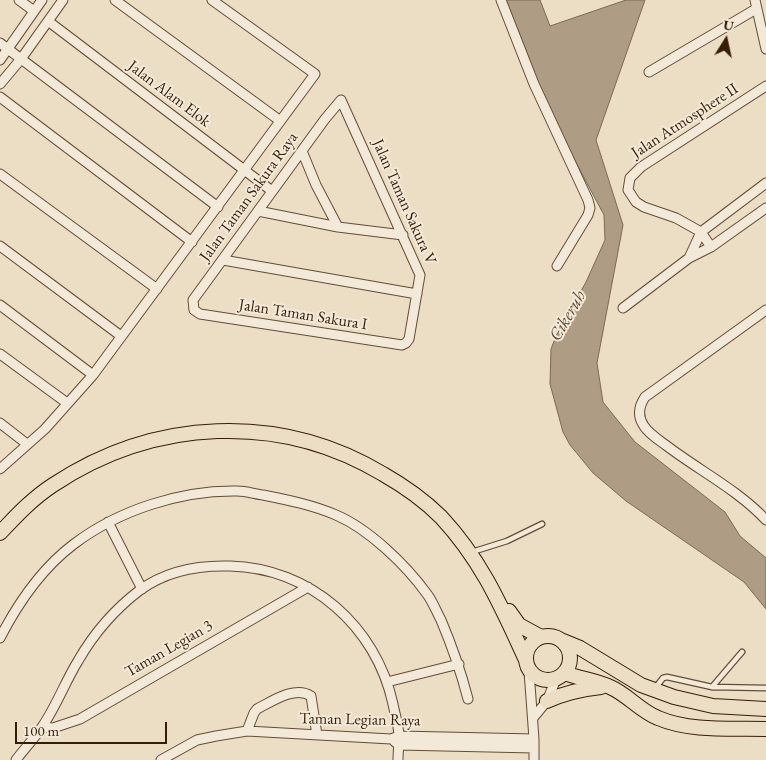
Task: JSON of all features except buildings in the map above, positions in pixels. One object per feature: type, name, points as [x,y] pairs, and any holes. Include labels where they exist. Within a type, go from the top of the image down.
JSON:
[{"type":"main road","points":[[0,533],[24,508],[53,484],[94,462],[133,447],[174,436],[210,431],[252,431],[287,436],[319,444],[362,461],[401,484],[440,517],[471,553],[497,597],[528,665],[538,678],[544,680],[561,676],[575,677],[609,686],[619,691],[643,710],[658,718],[678,724],[766,729]]},
{"type":"main road","points":[[497,597],[519,624],[541,637]]},
{"type":"main road","points":[[528,665],[526,654],[531,643],[541,637],[553,636],[580,648],[653,690],[713,706],[766,709]]},
{"type":"main road","points":[[561,676],[569,668],[571,657],[570,651],[563,641]]},
{"type":"main road","points":[[547,701],[584,689],[609,686]]},
{"type":"street","points":[[20,0],[34,11]]},
{"type":"street","points":[[0,60],[42,0]]},
{"type":"street","points":[[0,84],[63,0]]},
{"type":"street","points":[[115,0],[279,120]]},
{"type":"street","points":[[0,470],[45,429],[92,375],[218,207],[279,120],[315,74],[212,0]]},
{"type":"street","points":[[501,0],[534,84],[590,208],[588,215],[557,266]]},
{"type":"street","points":[[649,72],[755,5],[766,49]]},
{"type":"street","name":"Jalan Alam Elok","points":[[48,21],[272,191]]},
{"type":"street","points":[[0,43],[218,207]]},
{"type":"street","name":"Jalan Atmosphere II","points":[[701,232],[676,218],[644,207],[636,202],[628,190],[630,178],[641,167],[766,86]]},
{"type":"street","points":[[0,98],[192,242]]},
{"type":"street","name":"Jalan Taman Sakura Raya","points":[[200,314],[194,310],[193,300],[341,100]]},
{"type":"street","name":"Jalan Taman Sakura V","points":[[341,100],[420,275],[409,339],[402,345]]},
{"type":"street","points":[[302,151],[316,185],[338,227]]},
{"type":"street","points":[[0,174],[157,289]]},
{"type":"street","points":[[689,258],[701,232],[766,183]]},
{"type":"street","points":[[623,308],[689,258],[711,247],[766,208]]},
{"type":"street","points":[[258,211],[338,227],[403,235]]},
{"type":"street","points":[[701,232],[711,247]]},
{"type":"street","points":[[0,246],[121,336]]},
{"type":"street","points":[[223,260],[417,294]]},
{"type":"street","points":[[0,305],[92,375]]},
{"type":"street","points":[[766,310],[645,397],[641,403],[639,414],[643,424],[650,432],[681,457],[723,484],[756,509],[766,520]]},
{"type":"street","name":"Jalan Taman Sakura I","points":[[200,314],[402,345]]},
{"type":"street","points":[[0,354],[67,403]]},
{"type":"street","points":[[0,423],[27,444]]},
{"type":"street","points":[[0,638],[13,612],[30,588],[50,566],[73,544],[108,522],[156,503],[181,497],[212,492],[239,491],[308,505],[336,515],[352,523],[381,544],[426,593],[434,605],[459,664],[468,699]]},
{"type":"street","points":[[108,522],[142,589]]},
{"type":"street","points":[[16,760],[42,727],[77,661],[91,640],[122,605],[142,589],[162,578],[189,568],[211,565],[263,569],[308,587],[330,600],[354,625],[377,658],[387,682],[398,760]]},
{"type":"street","name":"Taman Legian 3","points":[[42,727],[53,728],[80,719],[308,587]]},
{"type":"street","points":[[387,682],[459,664]]},
{"type":"street","points":[[528,665],[533,718],[534,760]]},
{"type":"street","points":[[533,718],[547,701],[561,676]]},
{"type":"street","points":[[247,731],[256,709],[288,694],[301,691],[311,696],[317,735]]},
{"type":"street","name":"Taman Legian Raya","points":[[162,760],[197,740],[247,731],[396,740],[534,743]]},
{"type":"lane","points":[[471,553],[507,541],[542,524]]},
{"type":"lane","points":[[712,687],[742,652]]},
{"type":"lane","points":[[653,690],[663,678],[667,677],[712,687],[766,688]]},
{"type":"water","name":"Cikeruh","points":[[501,0],[540,0],[550,26],[626,0],[645,0],[596,140],[623,225],[597,363],[603,402],[635,442],[725,512],[740,536],[766,558],[766,609],[744,582],[626,501],[593,473],[570,445],[563,432],[550,384],[551,349],[556,336],[586,282],[605,240],[604,215],[534,84]]}]
